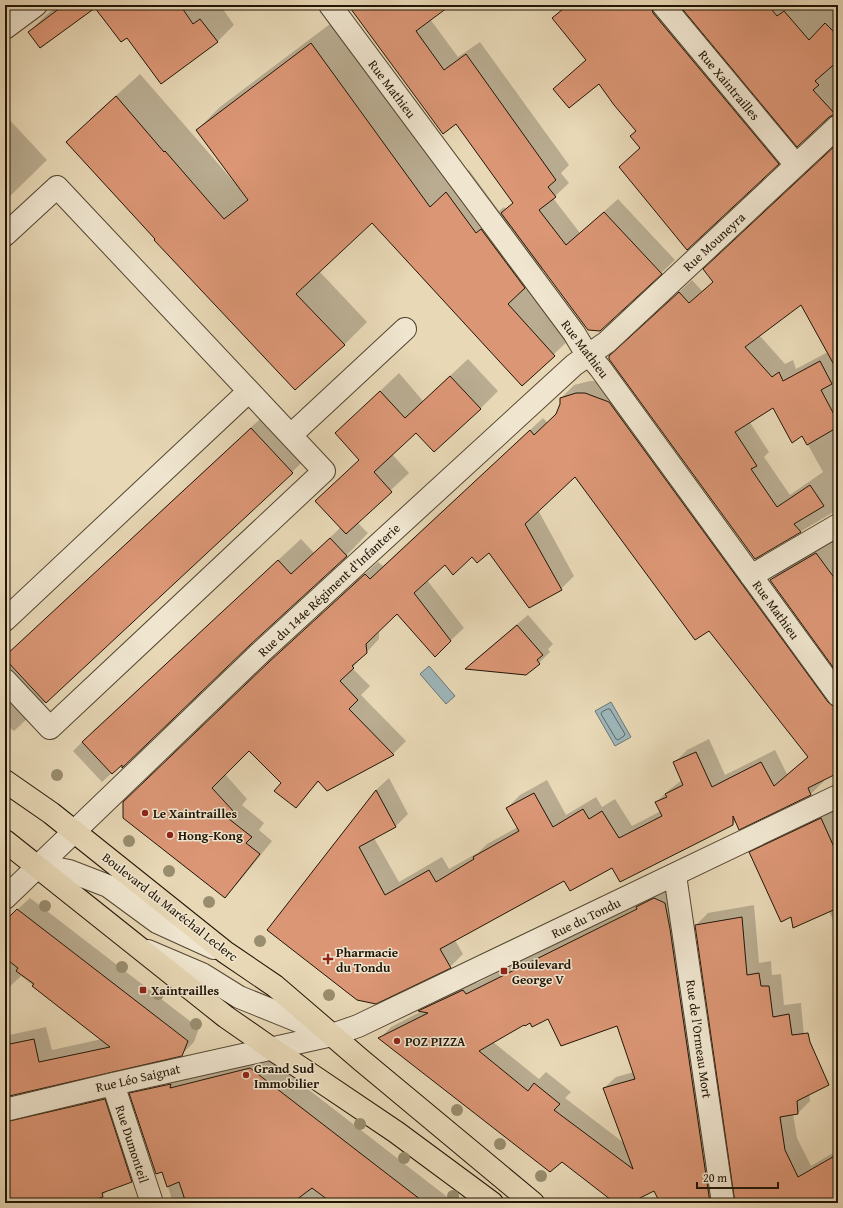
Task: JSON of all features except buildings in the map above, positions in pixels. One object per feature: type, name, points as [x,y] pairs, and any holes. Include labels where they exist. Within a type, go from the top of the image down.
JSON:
[{"type":"main road","name":"Boulevard du Maréchal Leclerc","points":[[5,781],[51,813],[225,952],[275,986],[332,1035]]},
{"type":"main road","points":[[5,840],[189,988],[272,1049],[396,1132],[492,1203]]},
{"type":"main road","points":[[332,1035],[533,1203]]},
{"type":"street","name":"Rue Mathieu","points":[[330,5],[600,368],[838,694]]},
{"type":"street","name":"Rue Xaintrailles","points":[[663,5],[796,165]]},
{"type":"street","points":[[5,28],[32,6]]},
{"type":"street","name":"Rue Mouneyra","points":[[589,355],[607,342],[838,126]]},
{"type":"street","points":[[5,235],[57,187],[324,471],[50,728],[5,680]]},
{"type":"street","points":[[291,435],[405,329]]},
{"type":"street","name":"Rue du 144e Régiment d'Infanterie","points":[[5,898],[266,648],[574,366],[589,355]]},
{"type":"street","points":[[5,620],[249,391]]},
{"type":"street","points":[[751,576],[838,525]]},
{"type":"street","name":"Rue du Tondu","points":[[272,1049],[332,1035],[358,1026],[838,796]]},
{"type":"street","points":[[38,867],[49,867],[69,871],[108,886],[157,922],[225,952]]},
{"type":"street","name":"Rue de l'Ormeau Mort","points":[[675,875],[723,1203]]},
{"type":"street","points":[[138,946],[202,974],[239,997],[332,1035]]},
{"type":"street","name":"Rue Léo Saignat","points":[[5,1110],[231,1057],[272,1049]]},
{"type":"street","name":"Rue Dumonteil","points":[[113,1084],[152,1203]]},
{"type":"water","points":[[429,666],[455,696],[446,704],[420,674]]},
{"type":"water","points":[[611,702],[631,737],[615,746],[595,711]]},
{"type":"place","name":"Le Xaintrailles","points":[[145,813]]},
{"type":"place","name":"Hong-Kong","points":[[170,835]]},
{"type":"place","name":"Pharmacie du Tondu","points":[[328,959]]},
{"type":"place","name":"Boulevard George V","points":[[504,971]]},
{"type":"place","name":"Xaintrailles","points":[[143,990]]},
{"type":"place","name":"POZ PIZZA","points":[[397,1041]]},
{"type":"place","name":"Grand Sud Immobilier","points":[[246,1075]]}]
